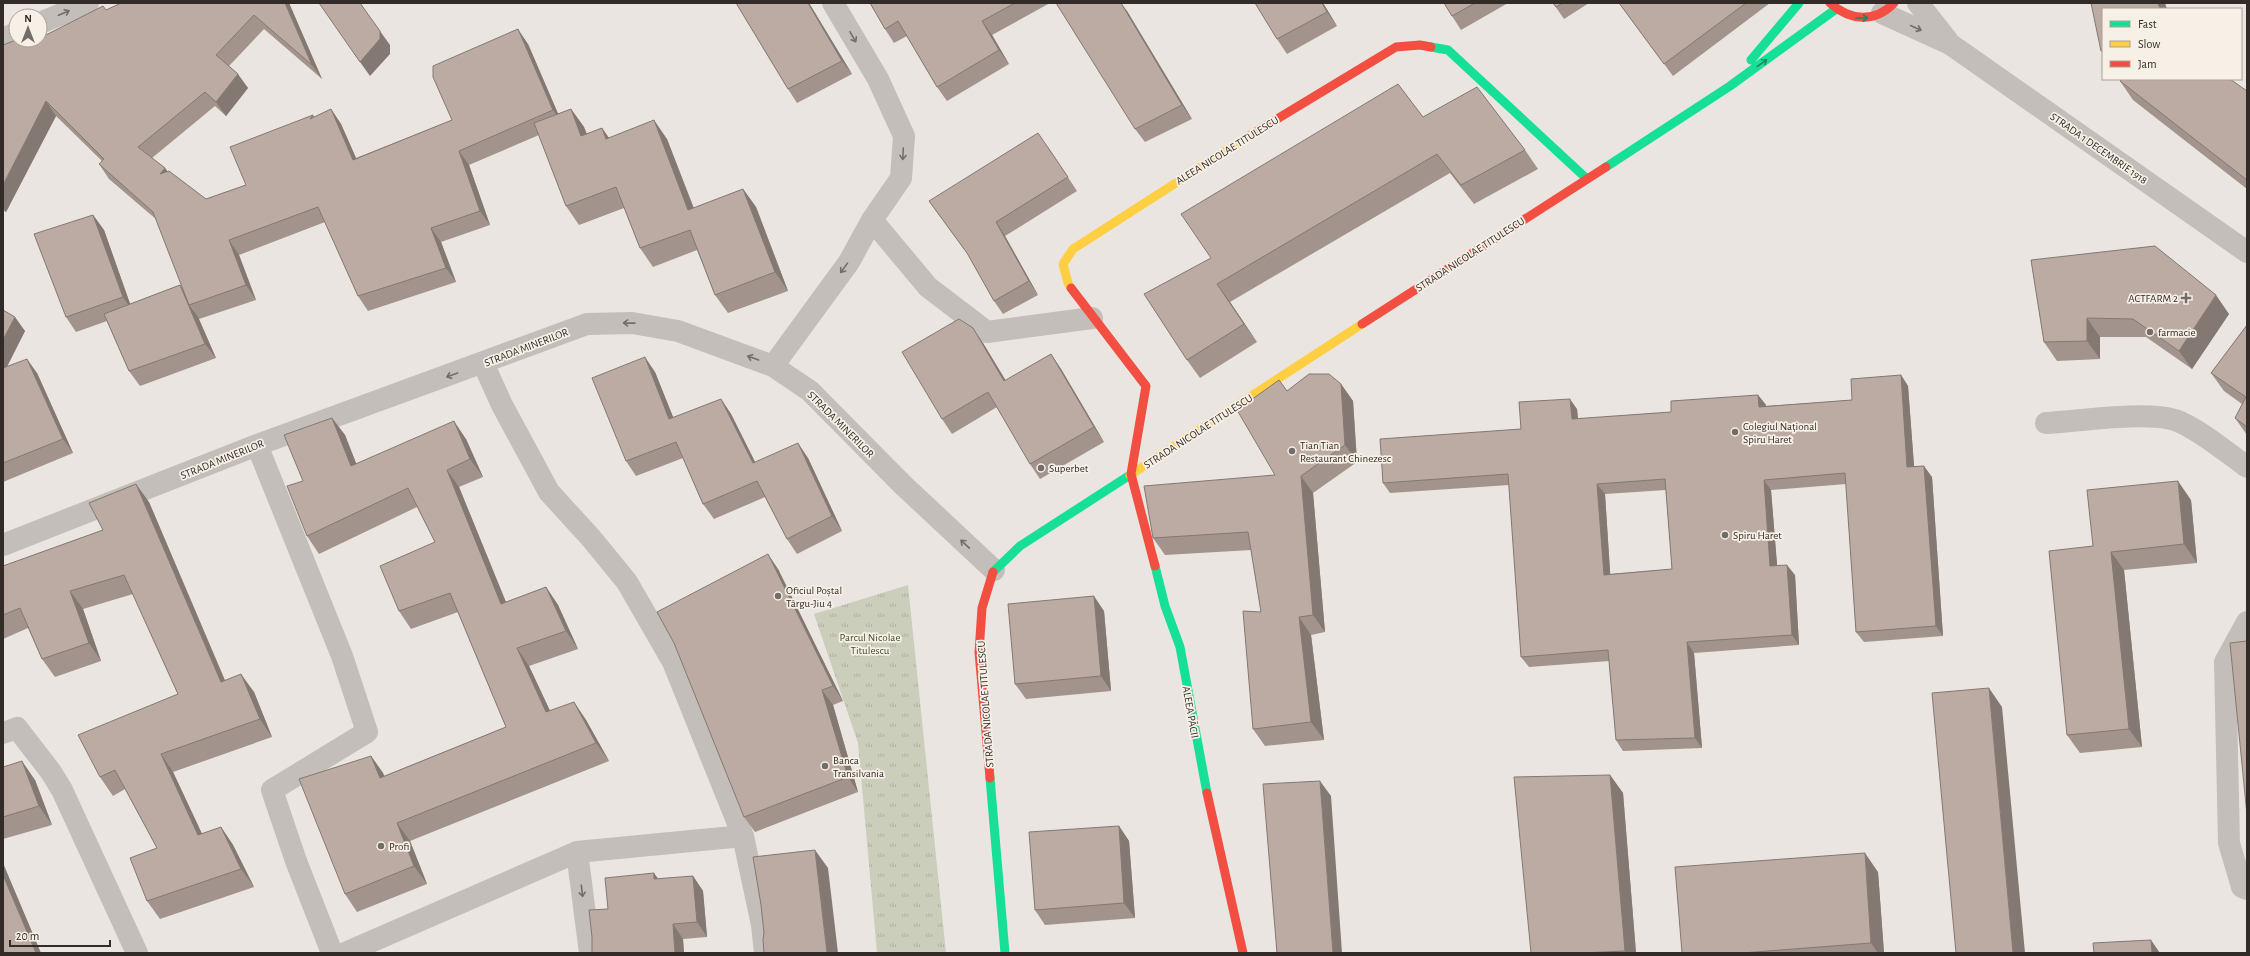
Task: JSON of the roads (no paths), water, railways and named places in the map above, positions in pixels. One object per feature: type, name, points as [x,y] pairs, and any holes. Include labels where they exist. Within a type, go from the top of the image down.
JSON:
[{"type":"main road","name":"STRADA NICOLAE TITULESCU","points":[[1730,86],[1800,3]]},
{"type":"main road","name":"STRADA NICOLAE TITULESCU","points":[[1004,953],[979,652],[982,608],[994,570],[1020,546],[1730,86],[1833,6],[1846,15],[1858,19],[1871,18],[1888,8]]},
{"type":"main road","name":"ALEEA NICOLAE TITULESCU","points":[[1131,474],[1146,386],[1092,318],[1068,283],[1063,264],[1073,249],[1222,152],[1396,47],[1420,45],[1448,50],[1587,178]]},
{"type":"main road","name":"ALEEA PĂCII","points":[[1131,474],[1165,606],[1180,648],[1200,763],[1243,953]]},
{"type":"street","points":[[48,20],[88,3]]},
{"type":"street","points":[[773,366],[849,262],[872,220],[901,178],[904,136],[878,79],[833,3]]},
{"type":"street","name":"STRADA 1 DECEMBRIE 1918","points":[[1918,3],[1950,44]]},
{"type":"street","name":"STRADA 1 DECEMBRIE 1918","points":[[1888,8],[1950,44],[2247,252]]},
{"type":"street","points":[[872,220],[928,287],[988,332],[1092,318]]},
{"type":"street","name":"STRADA MINERILOR","points":[[3,545],[257,445],[587,324],[632,323],[678,331],[773,366],[810,391],[903,485],[994,570]]},
{"type":"street","points":[[483,363],[502,405],[549,492],[591,538],[627,582],[674,662],[743,836],[762,925],[765,953]]},
{"type":"street","points":[[2046,423],[2143,417],[2175,420],[2201,435],[2247,467]]},
{"type":"street","points":[[257,445],[342,656],[367,732],[272,790],[296,861],[332,953]]},
{"type":"street","points":[[2247,622],[2225,662],[2230,843],[2242,887],[2247,889]]},
{"type":"street","points":[[3,733],[17,728],[51,772],[62,790],[137,953]]},
{"type":"street","points":[[345,953],[577,852],[743,836]]},
{"type":"street","points":[[577,852],[590,953]]},
{"type":"place","name":"ACTFARM 2","points":[[2186,298]]},
{"type":"place","name":"farmacie","points":[[2150,332]]},
{"type":"place","name":"Colegiul Național Spiru Haret","points":[[1735,432]]},
{"type":"place","name":"Tian Tian Restaurant Chinezesc","points":[[1292,451]]},
{"type":"place","name":"Superbet","points":[[1041,468]]},
{"type":"place","name":"Spiru Haret","points":[[1725,535]]},
{"type":"place","name":"Oficiul Poștal Târgu-Jiu 4","points":[[778,596]]},
{"type":"place","name":"Banca Transilvania","points":[[825,766]]},
{"type":"place","name":"Profi","points":[[381,846]]},
{"type":"park label","name":"Parcul Nicolae Titulescu","points":[[870,643]]}]
